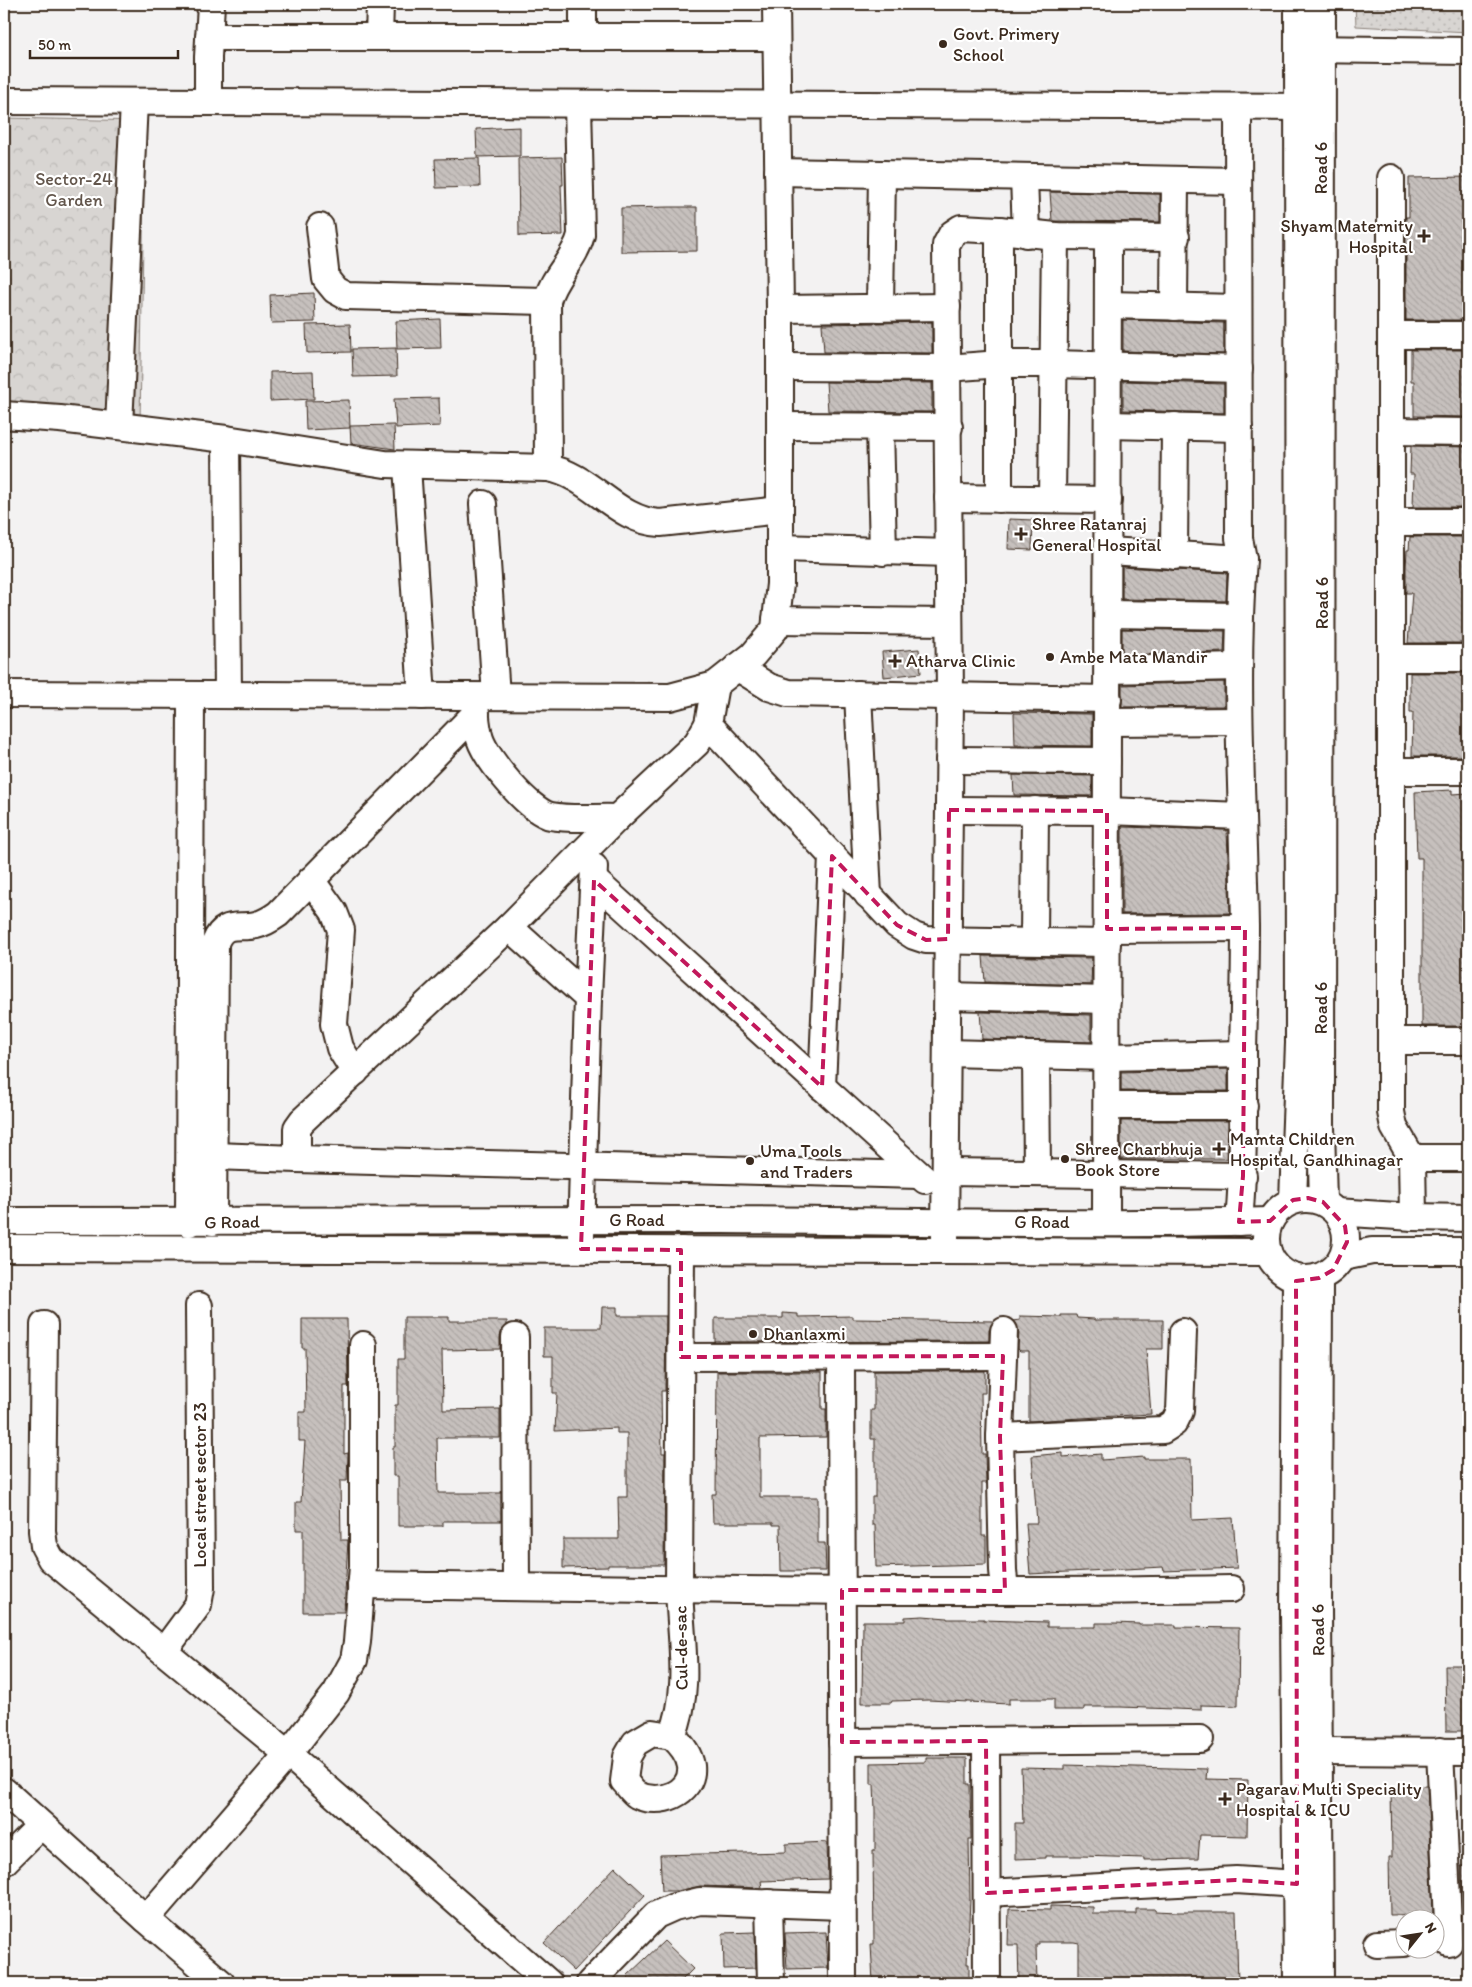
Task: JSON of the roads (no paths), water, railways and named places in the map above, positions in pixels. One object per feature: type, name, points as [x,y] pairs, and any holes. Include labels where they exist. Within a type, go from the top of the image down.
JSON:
[{"type":"street","points":[[208,102],[211,4]]},
{"type":"street","points":[[379,37],[380,4]]},
{"type":"street","points":[[583,4],[583,37]]},
{"type":"street","points":[[4,694],[422,696],[482,702],[670,697],[715,685],[753,655],[775,629],[780,584],[780,309],[776,4]]},
{"type":"street","name":"Road 6","points":[[1298,4],[1309,49],[1321,1127],[1330,1207]]},
{"type":"street","name":"Road 6","points":[[1309,49],[1322,4]]},
{"type":"street","points":[[209,37],[776,37]]},
{"type":"street","points":[[1309,49],[1468,51]]},
{"type":"street","points":[[4,101],[1310,107]]},
{"type":"street","points":[[119,426],[134,102]]},
{"type":"street","points":[[548,468],[547,300],[554,282],[578,247],[581,236],[578,104]]},
{"type":"street","points":[[1238,107],[1239,538],[1243,559],[1238,667],[1245,928],[1243,1176],[1239,1222]]},
{"type":"street","name":"Road 6","points":[[1293,1200],[1299,1043],[1310,107]]},
{"type":"street","points":[[778,172],[1238,181]]},
{"type":"street","points":[[880,308],[882,174]]},
{"type":"street","points":[[1024,177],[1026,234]]},
{"type":"street","points":[[1391,178],[1391,1112],[1394,1127],[1412,1158],[1413,1217]]},
{"type":"street","points":[[1174,307],[1175,181]]},
{"type":"street","points":[[320,227],[326,279],[335,290],[346,296],[547,300]]},
{"type":"street","points":[[945,1250],[950,696],[946,245],[952,234],[961,228],[1055,236],[1176,236]]},
{"type":"street","points":[[998,499],[999,230]]},
{"type":"street","points":[[1052,499],[1055,236]]},
{"type":"street","points":[[1106,1222],[1109,614],[1108,237]]},
{"type":"street","points":[[1108,305],[1238,308]]},
{"type":"street","points":[[780,309],[947,307]]},
{"type":"street","points":[[1391,335],[1468,335]]},
{"type":"street","points":[[780,367],[947,368],[1000,364],[1053,364],[1239,369]]},
{"type":"street","points":[[4,415],[226,439],[385,464],[548,468],[562,470],[634,517],[647,522],[660,523],[780,510]]},
{"type":"street","points":[[1108,425],[1239,428]]},
{"type":"street","points":[[780,426],[949,427]]},
{"type":"street","points":[[880,426],[883,552]]},
{"type":"street","points":[[1174,556],[1175,426]]},
{"type":"street","points":[[1391,431],[1468,432]]},
{"type":"street","points":[[226,439],[228,695]]},
{"type":"street","points":[[407,466],[422,696]]},
{"type":"street","points":[[948,498],[1108,500]]},
{"type":"street","points":[[483,504],[482,702],[480,738],[485,751],[494,765],[528,803],[539,812],[551,816],[617,818]]},
{"type":"street","points":[[1392,522],[1468,522]]},
{"type":"street","points":[[780,548],[948,553]]},
{"type":"street","points":[[1108,551],[1243,559]]},
{"type":"street","points":[[1109,614],[1239,616]]},
{"type":"street","points":[[776,620],[949,622]]},
{"type":"street","points":[[1392,658],[1468,658]]},
{"type":"street","points":[[737,667],[769,687],[788,693],[950,696],[1239,721]]},
{"type":"street","points":[[1108,670],[1238,667]]},
{"type":"street","points":[[297,1159],[297,1128],[509,927],[617,818],[697,742],[708,724],[715,685]]},
{"type":"street","points":[[858,694],[868,895]]},
{"type":"street","points":[[191,695],[201,1222]]},
{"type":"street","points":[[201,1222],[214,1156],[215,943],[218,935],[225,929],[236,925],[255,925],[267,921],[278,914],[482,702]]},
{"type":"street","points":[[708,724],[897,925],[914,936],[926,940],[1034,941],[1245,928]]},
{"type":"street","points":[[949,760],[1107,761]]},
{"type":"street","points":[[1391,771],[1468,771]]},
{"type":"street","points":[[949,810],[1107,811],[1242,816]]},
{"type":"street","points":[[1034,941],[1035,810]]},
{"type":"street","points":[[581,1249],[588,998],[596,839]]},
{"type":"street","points":[[822,1087],[832,856]]},
{"type":"street","points":[[311,880],[334,912],[341,930],[334,1024],[340,1048],[355,1072]]},
{"type":"street","points":[[594,880],[919,1175],[945,1210]]},
{"type":"street","points":[[509,927],[588,998]]},
{"type":"street","points":[[948,996],[1107,1000]]},
{"type":"street","points":[[1391,1041],[1468,1041]]},
{"type":"street","points":[[947,1054],[1106,1057],[1243,1054]]},
{"type":"street","points":[[1036,1055],[1037,1173]]},
{"type":"street","points":[[1107,1106],[1244,1106]]},
{"type":"street","points":[[214,1156],[919,1175]]},
{"type":"street","points":[[1412,1158],[1468,1158]]},
{"type":"street","points":[[946,1172],[1243,1176]]},
{"type":"street","points":[[1330,1207],[1344,1226],[1347,1242],[1343,1257],[1333,1270],[1308,1278],[1289,1276],[1276,1266],[1268,1252],[1266,1236],[1270,1221],[1279,1209],[1293,1200],[1308,1198],[1330,1207],[1413,1217],[1468,1218]]},
{"type":"street","name":"G Road","points":[[4,1222],[581,1220],[945,1210],[1106,1222],[1270,1221]]},
{"type":"street","name":"G Road","points":[[4,1248],[1268,1252]]},
{"type":"street","name":"Cul-de-sac","points":[[672,1736],[676,1727],[683,1688],[679,1589],[681,1250]]},
{"type":"street","points":[[1343,1257],[1372,1251],[1468,1251]]},
{"type":"street","name":"Road 6","points":[[1308,1278],[1318,1608],[1320,1983]]},
{"type":"street","name":"Road 6","points":[[1297,1983],[1294,1613],[1308,1278]]},
{"type":"street","name":"Local street sector 23","points":[[164,1651],[198,1605],[200,1588],[199,1306]]},
{"type":"street","points":[[44,1326],[42,1531],[44,1546],[51,1559],[288,1754],[549,1983]]},
{"type":"street","points":[[1000,1437],[1163,1430],[1174,1423],[1180,1411],[1183,1332]]},
{"type":"street","points":[[515,1337],[516,1587]]},
{"type":"street","points":[[146,1919],[288,1754],[336,1693],[354,1660],[363,1566],[363,1344]]},
{"type":"street","points":[[681,1357],[841,1357],[1003,1344],[1000,1437],[1005,1591]]},
{"type":"street","points":[[841,1357],[843,1983]]},
{"type":"street","points":[[361,1585],[1005,1591],[1231,1589]]},
{"type":"street","points":[[842,1742],[1200,1739]]},
{"type":"street","points":[[986,1741],[987,1983]]},
{"type":"street","points":[[1320,1751],[1468,1752]]},
{"type":"street","points":[[1440,1752],[1451,1943]]},
{"type":"street","points":[[4,1791],[220,1983]]},
{"type":"street","points":[[4,1862],[41,1825]]},
{"type":"street","points":[[987,1893],[1236,1880],[1297,1884]]},
{"type":"street","points":[[590,1983],[656,1915],[674,1907],[700,1900],[843,1906]]},
{"type":"street","points":[[769,1903],[771,1983]]},
{"type":"street","points":[[1377,1944],[1394,1944]]},
{"type":"place","name":"Govt. Primery School","points":[[943,44]]},
{"type":"place","name":"Shyam Maternity Hospital","points":[[1424,236]]},
{"type":"place","name":"Shree Ratanraj General Hospital","points":[[1021,534]]},
{"type":"place","name":"Ambe Mata Mandir","points":[[1050,657]]},
{"type":"place","name":"Atharva Clinic","points":[[895,661]]},
{"type":"place","name":"Mamta Children Hospital, Gandhinagar","points":[[1219,1149]]},
{"type":"place","name":"Shree Charbhuja Book Store","points":[[1065,1159]]},
{"type":"place","name":"Uma Tools and Traders","points":[[750,1161]]},
{"type":"place","name":"Dhanlaxmi","points":[[753,1334]]},
{"type":"place","name":"Pagarav Multi Speciality Hospital & ICU","points":[[1225,1799]]},
{"type":"park label","name":"Sector-24 Garden","points":[[74,189]]}]
